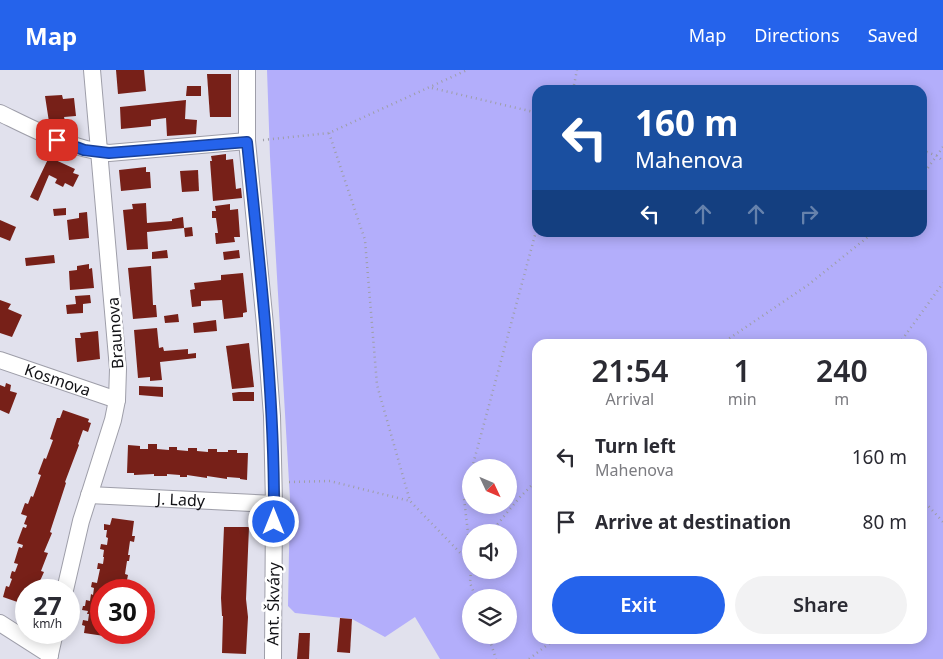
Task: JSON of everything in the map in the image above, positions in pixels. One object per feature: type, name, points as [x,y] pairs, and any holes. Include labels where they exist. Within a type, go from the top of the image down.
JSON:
[{"type":"street","name":"Braunova","points":[[72,579],[81,521],[108,436],[117,400],[118,369],[92,70]]},
{"type":"street","name":"Ant. Škváry","points":[[246,70],[247,142],[272,416],[274,482],[273,659]]},
{"type":"street","points":[[0,113],[57,140],[84,150],[99,152],[109,153],[247,142]]},
{"type":"street","name":"Kosmova","points":[[0,360],[117,400]]},
{"type":"street","name":"J. Lady","points":[[90,494],[274,504]]},
{"type":"street","points":[[0,623],[50,657],[53,644]]},
{"type":"path","points":[[247,142],[329,133],[467,70]]},
{"type":"path","points":[[573,85],[577,70]]},
{"type":"path","points":[[430,87],[532,112]]},
{"type":"path","points":[[329,133],[365,240],[377,385],[410,501],[462,555]]},
{"type":"path","points":[[927,169],[943,147]]},
{"type":"path","points":[[927,152],[943,161]]},
{"type":"path","points":[[475,459],[534,237]]},
{"type":"path","points":[[729,339],[808,285],[868,237]]},
{"type":"path","points":[[903,339],[943,283]]},
{"type":"path","points":[[274,482],[330,481],[410,501]]},
{"type":"path","points":[[498,524],[532,485]]},
{"type":"path","points":[[927,504],[943,522]]},
{"type":"path","points":[[491,644],[496,659]]},
{"type":"path","points":[[529,659],[548,644]]},
{"type":"shaded area","points":[[267,70],[943,70],[943,659],[440,659],[415,617],[385,637],[352,619],[295,613],[288,606],[290,499],[270,157]]},
{"type":"building","points":[[116,70],[144,70],[146,91],[118,94]]},
{"type":"building","points":[[207,74],[231,74],[231,117],[210,117]]},
{"type":"building","points":[[187,86],[201,86],[201,96],[186,96]]},
{"type":"building","points":[[62,95],[63,99],[74,98],[76,116],[64,117],[65,121],[49,122],[45,96]]},
{"type":"building","points":[[186,100],[185,119],[197,120],[196,134],[167,136],[166,118],[151,120],[151,126],[121,129],[120,107]]},
{"type":"building","points":[[226,154],[226,160],[233,159],[236,189],[241,188],[242,198],[213,201],[211,156]]},
{"type":"building","points":[[49,157],[75,169],[73,173],[79,175],[73,187],[65,183],[63,187],[55,183],[57,179],[49,175],[38,201],[30,197]]},
{"type":"building","points":[[146,167],[146,172],[150,172],[151,188],[121,191],[119,170]]},
{"type":"building","points":[[198,170],[199,191],[182,192],[180,171]]},
{"type":"building","points":[[146,203],[147,223],[172,221],[172,219],[183,217],[184,228],[147,232],[148,249],[127,250],[123,210],[133,209],[132,204]]},
{"type":"building","points":[[230,204],[230,210],[238,209],[240,237],[234,237],[235,242],[216,244],[215,233],[218,233],[216,218],[212,218],[212,211],[216,211],[215,206]]},
{"type":"building","points":[[66,208],[66,215],[54,216],[53,209]]},
{"type":"building","points":[[87,212],[89,238],[69,240],[67,220],[79,218],[79,213]]},
{"type":"building","points":[[0,220],[16,227],[10,241],[0,237]]},
{"type":"building","points":[[192,227],[193,236],[185,237],[184,228]]},
{"type":"building","points":[[167,250],[168,258],[152,259],[152,252]]},
{"type":"building","points":[[239,250],[240,258],[224,260],[223,252]]},
{"type":"building","points":[[54,255],[55,263],[26,266],[25,258]]},
{"type":"building","points":[[89,264],[89,269],[92,268],[94,288],[70,290],[69,271],[77,270],[77,266]]},
{"type":"building","points":[[151,266],[153,305],[156,305],[157,317],[133,319],[128,268]]},
{"type":"building","points":[[243,273],[247,312],[243,313],[243,317],[224,319],[222,300],[201,301],[201,306],[192,307],[190,290],[195,289],[194,283],[221,280],[221,275]]},
{"type":"building","points":[[90,295],[91,303],[83,304],[83,313],[67,314],[66,305],[76,304],[75,296]]},
{"type":"building","points":[[0,300],[11,304],[8,309],[22,315],[12,337],[0,333]]},
{"type":"building","points":[[178,314],[179,322],[165,323],[164,316]]},
{"type":"building","points":[[216,320],[217,331],[194,333],[193,323]]},
{"type":"building","points":[[157,328],[159,348],[163,347],[164,351],[188,349],[188,354],[196,353],[196,358],[160,362],[162,380],[150,381],[150,377],[138,378],[134,330]]},
{"type":"building","points":[[98,331],[100,359],[77,362],[75,338],[81,338],[80,333]]},
{"type":"building","points":[[249,343],[254,387],[232,389],[226,346]]},
{"type":"building","points":[[6,383],[11,385],[10,391],[17,393],[9,414],[0,410],[0,385],[5,387]]},
{"type":"building","points":[[139,386],[163,387],[163,397],[139,395]]},
{"type":"building","points":[[254,392],[254,401],[233,401],[232,393]]},
{"type":"building","points":[[63,410],[89,419],[88,422],[91,423],[88,432],[83,430],[65,482],[50,532],[52,533],[44,552],[48,553],[41,571],[44,572],[41,579],[15,579],[15,601],[3,597],[6,586],[9,587],[12,579],[10,578],[12,571],[15,572],[18,564],[14,563],[19,547],[22,548],[23,545],[17,543],[23,527],[26,528],[27,525],[24,524],[27,516],[21,514],[25,503],[28,504],[31,496],[33,497],[41,475],[38,474],[53,440],[50,439],[57,418],[60,418]]},
{"type":"building","points":[[148,444],[157,444],[157,449],[169,450],[169,447],[177,447],[177,450],[188,451],[188,448],[197,448],[197,451],[208,452],[208,449],[217,449],[217,452],[237,450],[237,453],[248,453],[247,480],[227,477],[227,479],[207,476],[207,478],[187,475],[187,477],[180,477],[180,475],[167,474],[167,476],[154,476],[154,474],[134,475],[134,473],[127,473],[128,445],[140,446],[140,449],[148,449]]},
{"type":"building","points":[[112,518],[134,521],[132,536],[135,536],[134,542],[130,541],[128,555],[130,555],[125,574],[128,575],[127,579],[98,579],[100,569],[97,569],[98,563],[103,564],[104,557],[104,550],[100,549],[101,544],[107,545],[108,538],[106,537],[107,530],[104,530],[104,524],[110,525]]},
{"type":"building","points":[[224,527],[249,527],[246,654],[222,653],[223,616],[221,598]]},
{"type":"building","points":[[86,600],[90,601],[90,634],[84,633],[85,626],[82,625],[83,620],[88,621],[88,611],[82,610]]},
{"type":"building","points":[[340,618],[352,619],[350,653],[337,652]]},
{"type":"building","points":[[299,633],[310,633],[309,659],[297,659]]},
{"type":"route","points":[[57,140],[84,150],[109,153],[240,141],[247,142],[272,416],[274,522]]}]
